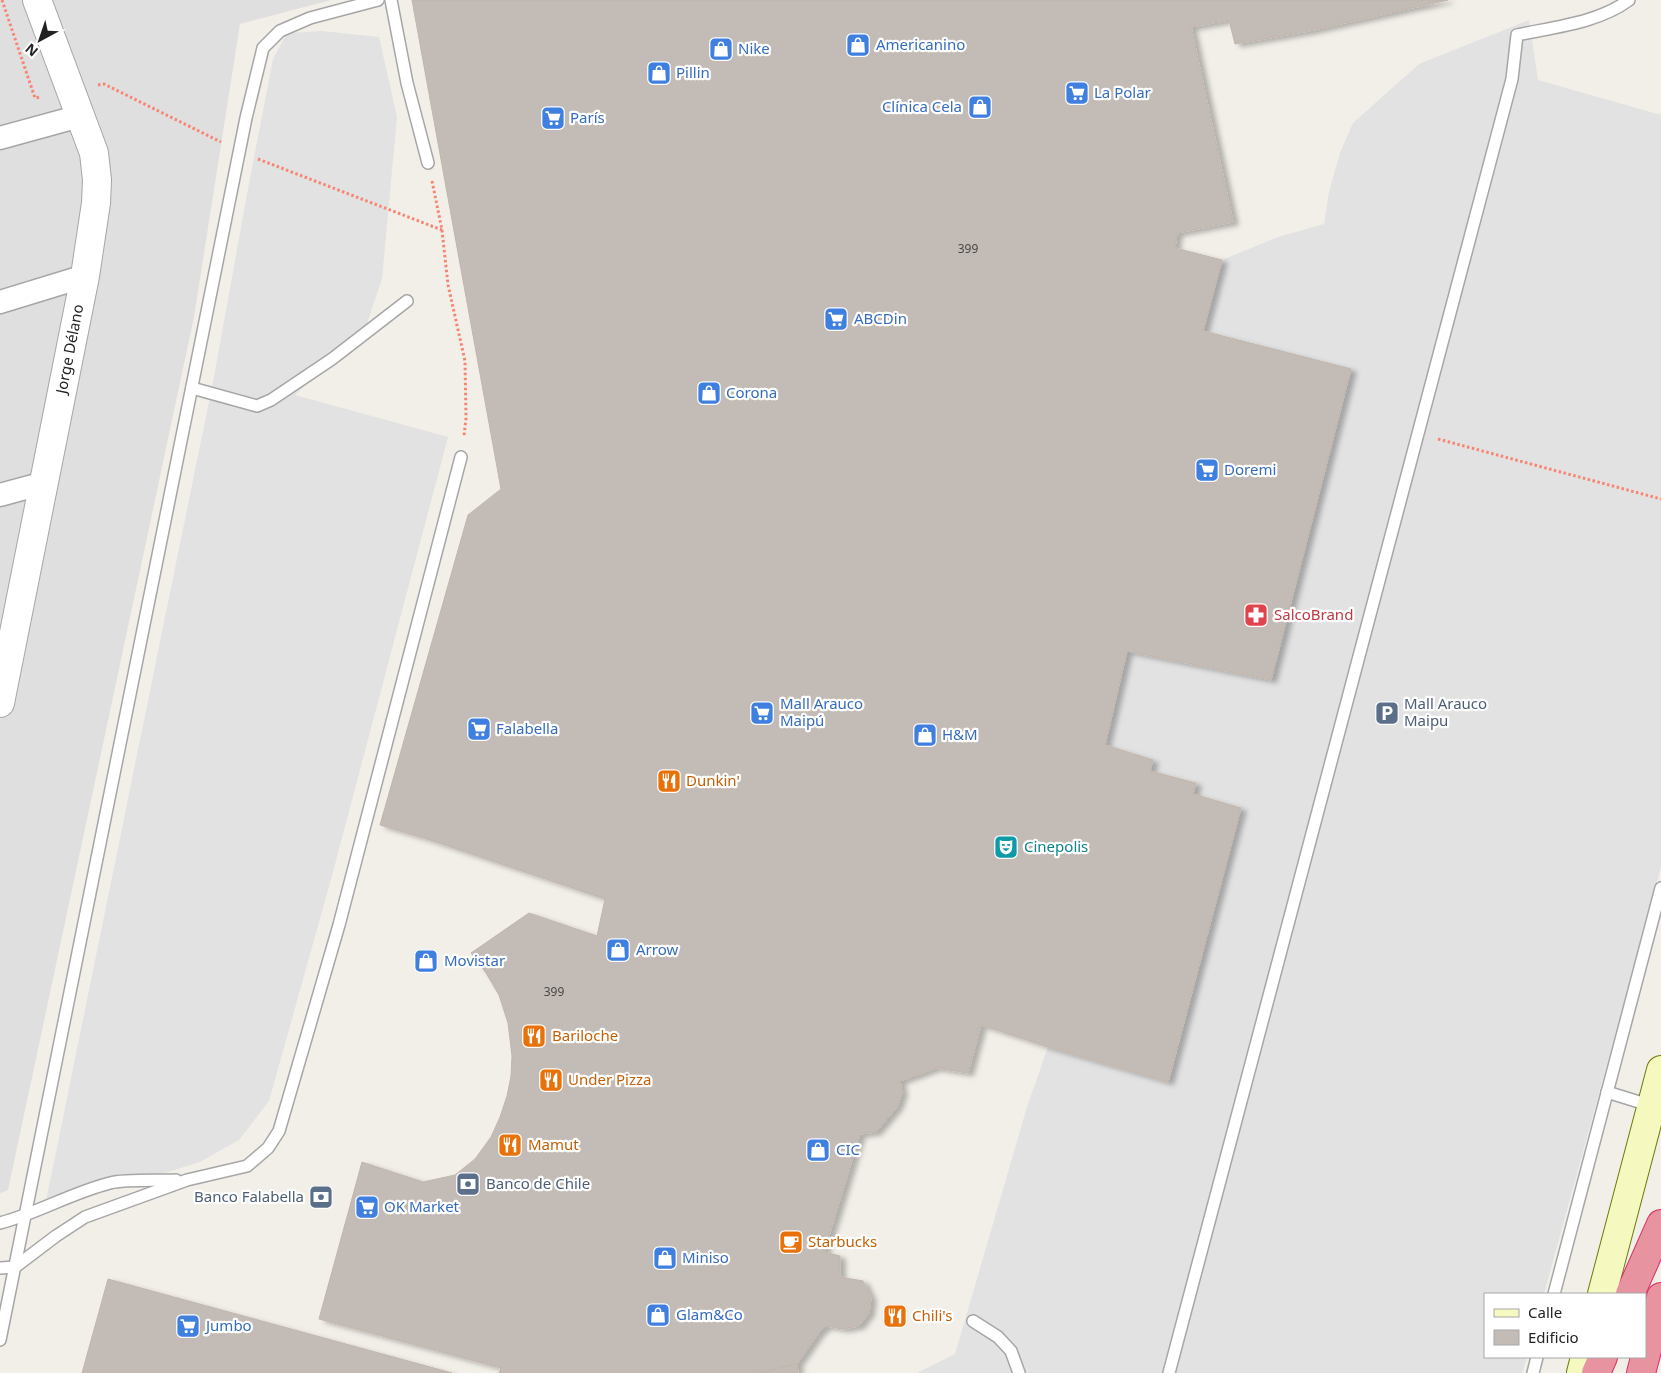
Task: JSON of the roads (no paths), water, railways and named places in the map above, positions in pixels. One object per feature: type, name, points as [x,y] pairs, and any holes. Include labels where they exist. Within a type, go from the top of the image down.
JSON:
[{"type":"highway","points":[[1630,1293],[1661,1224]]},
{"type":"highway","points":[[1646,1354],[1661,1297]]},
{"type":"highway","points":[[1596,1373],[1603,1358]]},
{"type":"highway","points":[[1641,1373],[1645,1358]]},
{"type":"main road","points":[[1602,1293],[1661,1070]]},
{"type":"main road","points":[[1581,1373],[1585,1358]]},
{"type":"street","name":"Jorge Délano","points":[[0,703],[3,676],[85,276],[96,203],[97,180],[94,153],[37,0]]},
{"type":"street","points":[[0,138],[80,116]]},
{"type":"street","points":[[0,302],[85,276]]},
{"type":"street","points":[[0,495],[44,483]]},
{"type":"lane","points":[[0,1340],[240,152],[263,48],[280,31],[310,18],[378,0]]},
{"type":"lane","points":[[391,0],[406,83],[428,163]]},
{"type":"lane","points":[[1169,1373],[1512,79],[1517,35],[1603,14],[1618,8],[1629,0]]},
{"type":"lane","points":[[192,388],[257,406],[271,400],[332,358],[407,301]]},
{"type":"lane","points":[[0,1268],[15,1267],[56,1236],[85,1218],[188,1180],[247,1166],[268,1148],[279,1131],[339,925],[461,457]]},
{"type":"lane","points":[[1554,1293],[1661,888]]},
{"type":"lane","points":[[1607,1092],[1652,1106]]},
{"type":"lane","points":[[0,1223],[25,1216],[59,1200],[112,1182],[188,1180]]},
{"type":"lane","points":[[973,1321],[998,1337],[1011,1351],[1019,1373]]},
{"type":"lane","points":[[1533,1373],[1537,1358]]},
{"type":"place","name":"Americanino","points":[[858,45]]},
{"type":"place","name":"Nike","points":[[721,49]]},
{"type":"place","name":"Pillin","points":[[659,73]]},
{"type":"place","name":"La Polar","points":[[1077,93]]},
{"type":"place","name":"Clínica Cela","points":[[980,107]]},
{"type":"place","name":"París","points":[[553,118]]},
{"type":"place","name":"ABCDin","points":[[836,319]]},
{"type":"place","name":"Corona","points":[[709,393]]},
{"type":"place","name":"Doremi","points":[[1207,470]]},
{"type":"place","name":"SalcoBrand","points":[[1256,615]]},
{"type":"place","name":"Mall Arauco Maipú","points":[[762,713]]},
{"type":"place","name":"Mall Arauco Maipu","points":[[1387,713]]},
{"type":"place","name":"Falabella","points":[[479,729]]},
{"type":"place","name":"H&M","points":[[925,735]]},
{"type":"place","name":"Dunkin'","points":[[669,781]]},
{"type":"place","name":"Cinepolis","points":[[1006,847]]},
{"type":"place","name":"Arrow","points":[[618,950]]},
{"type":"place","name":"Movistar","points":[[426,961]]},
{"type":"place","name":"Bariloche","points":[[534,1036]]},
{"type":"place","name":"Under Pizza","points":[[551,1080]]},
{"type":"place","name":"Mamut","points":[[510,1145]]},
{"type":"place","name":"CIC","points":[[818,1150]]},
{"type":"place","name":"Banco de Chile","points":[[468,1184]]},
{"type":"place","name":"Banco Falabella","points":[[321,1197]]},
{"type":"place","name":"OK Market","points":[[367,1207]]},
{"type":"place","name":"Starbucks","points":[[791,1242]]},
{"type":"place","name":"Miniso","points":[[665,1258]]},
{"type":"place","name":"Glam&Co","points":[[658,1315]]},
{"type":"place","name":"Chili's","points":[[895,1316]]},
{"type":"place","name":"Jumbo","points":[[188,1326]]}]
